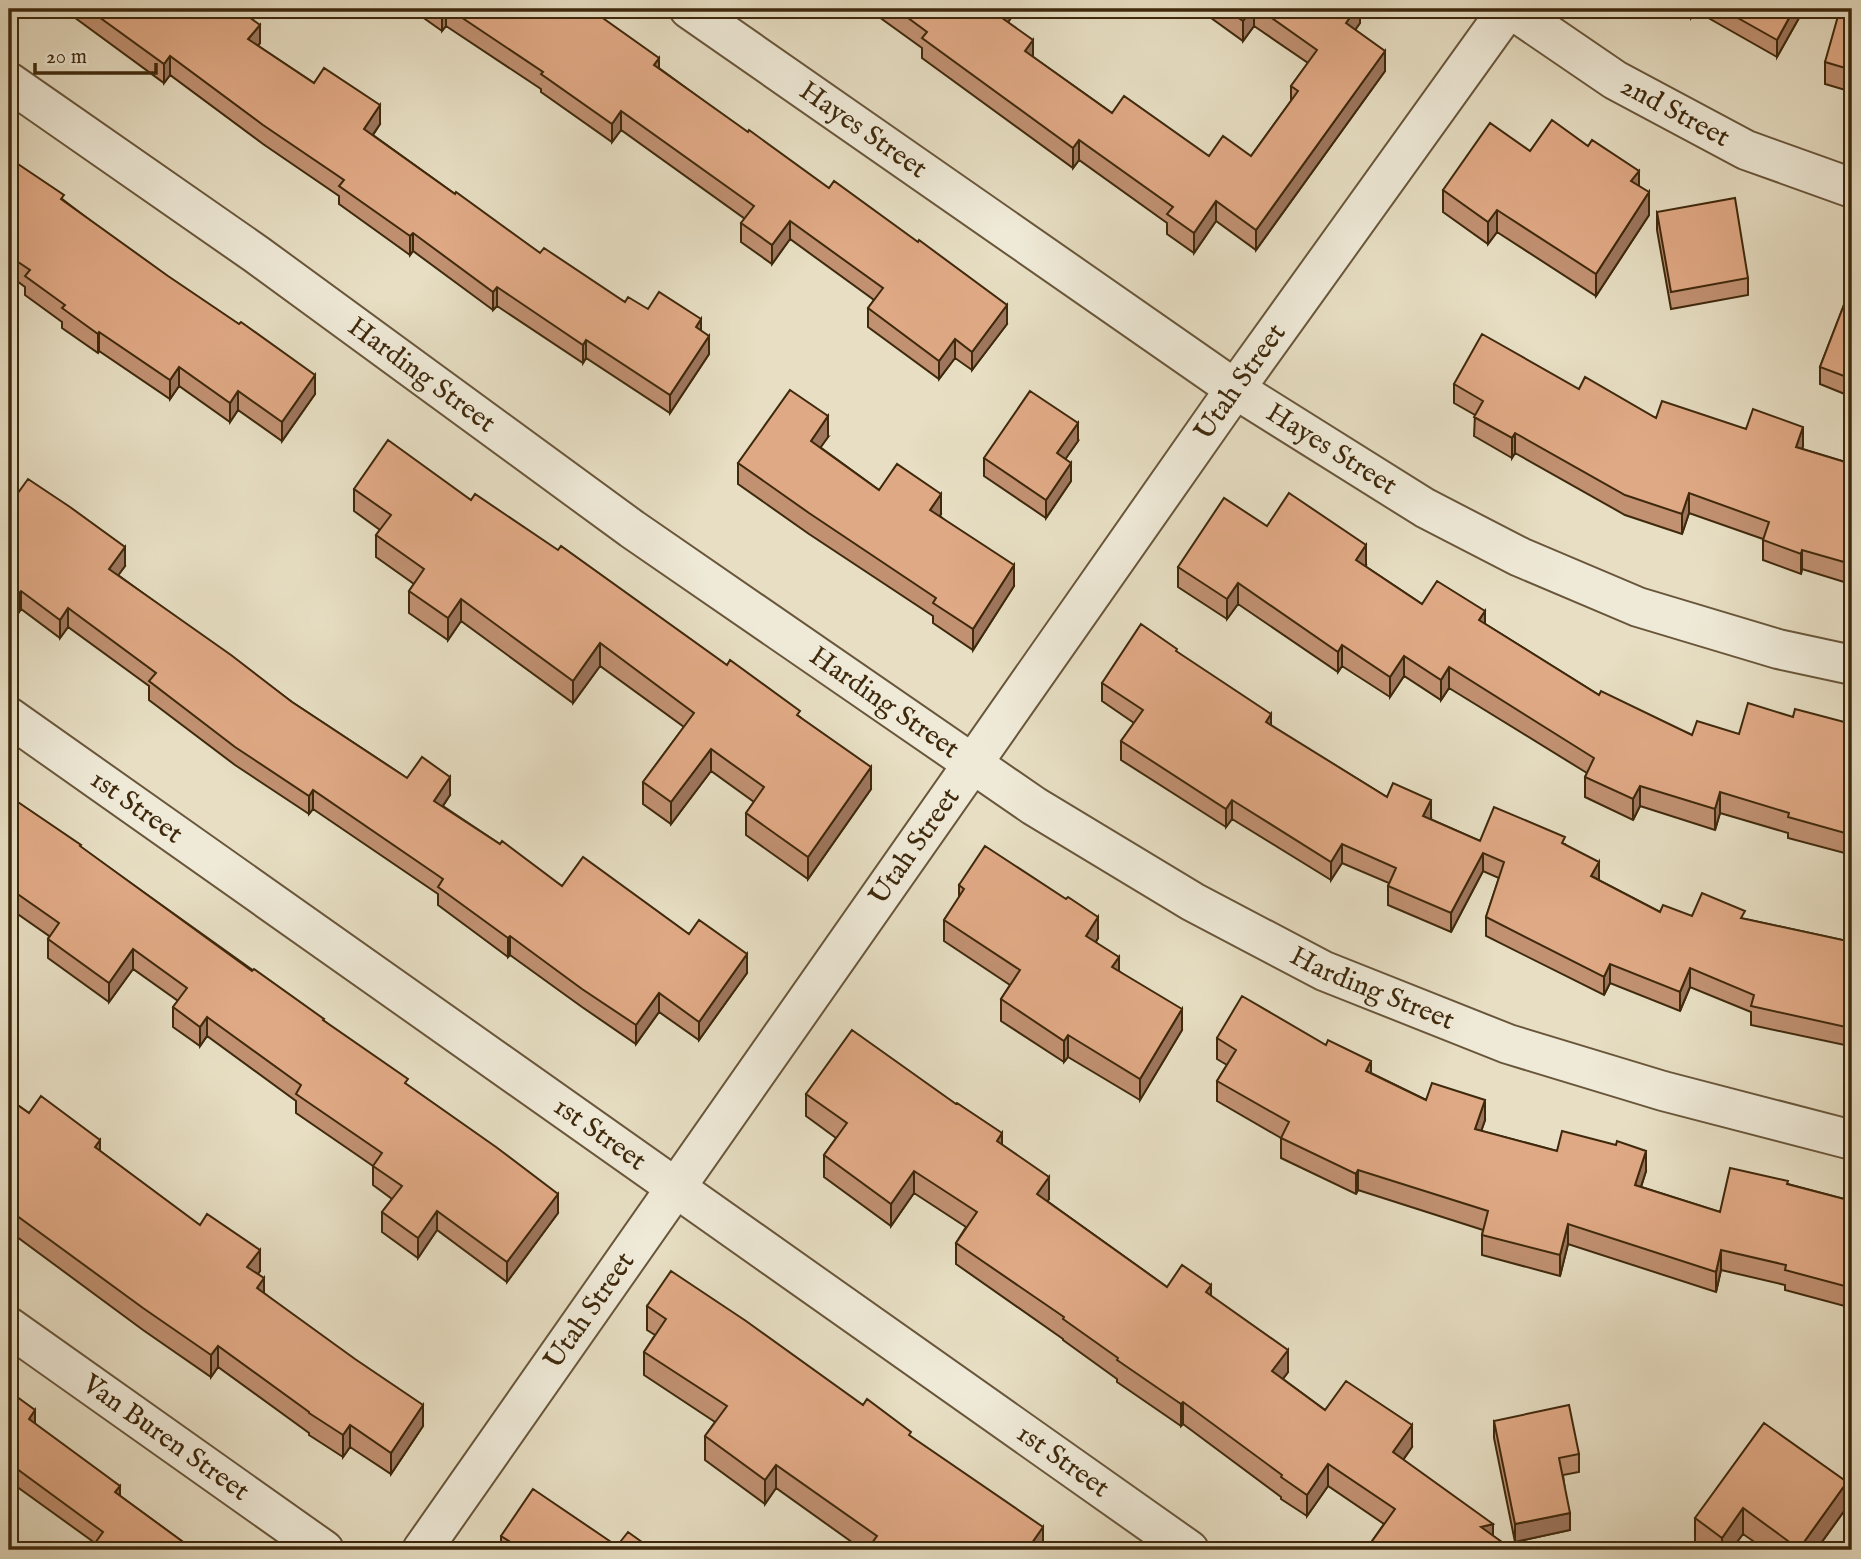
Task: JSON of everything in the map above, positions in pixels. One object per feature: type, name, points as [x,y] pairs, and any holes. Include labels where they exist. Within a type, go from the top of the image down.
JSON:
[{"type":"street","name":"Hayes Street","points":[[689,9],[1235,389],[1425,508],[1520,556],[1638,607],[1778,649],[1852,665]]},
{"type":"street","name":"Utah Street","points":[[422,1550],[1235,389],[1510,9]]},
{"type":"street","name":"2nd Street","points":[[1510,9],[1615,80],[1746,150],[1852,188]]},
{"type":"street","name":"Harding Street","points":[[9,82],[256,254],[632,529],[1034,806],[1192,902],[1324,971],[1508,1044],[1663,1091],[1852,1140]]},
{"type":"street","name":"1st Street","points":[[9,717],[1189,1550]]},
{"type":"street","name":"Van Buren Street","points":[[9,1327],[324,1550]]},
{"type":"building","points":[[88,9],[238,9],[260,25],[248,39],[314,83],[324,68],[380,105],[364,129],[455,194],[456,192],[540,253],[544,248],[625,302],[628,297],[648,309],[659,292],[701,319],[696,327],[709,336],[670,395],[586,340],[583,345],[497,287],[493,292],[413,233],[410,236],[339,186],[344,180],[263,125],[170,56],[164,64]]},
{"type":"building","points":[[449,9],[590,9],[659,58],[654,65],[748,132],[749,130],[829,188],[834,181],[1007,305],[972,352],[955,339],[939,361],[868,308],[883,288],[790,221],[772,245],[741,223],[754,206],[621,111],[612,124],[541,74],[543,72]]},
{"type":"building","points":[[896,9],[1003,9],[998,15],[1033,40],[1025,51],[1112,113],[1124,96],[1209,156],[1223,136],[1251,156],[1298,91],[1291,86],[1317,50],[1259,9],[1356,9],[1346,23],[1385,51],[1256,230],[1216,201],[1194,233],[1167,214],[1173,207],[1079,140],[1073,148],[922,38],[927,32]]},
{"type":"building","points":[[1225,9],[1252,9],[1243,21]]},
{"type":"building","points":[[1722,9],[1794,9],[1777,40]]},
{"type":"building","points":[[1840,9],[1852,9],[1852,70],[1825,62]]},
{"type":"building","points":[[1552,120],[1588,146],[1592,140],[1639,171],[1631,181],[1649,192],[1596,274],[1497,210],[1488,222],[1443,190],[1490,123],[1530,151]]},
{"type":"building","points":[[9,158],[64,195],[61,199],[168,276],[239,324],[241,322],[315,375],[282,422],[238,391],[230,403],[179,367],[170,380],[99,332],[98,334],[62,308],[65,305],[25,276],[30,270],[9,256]]},
{"type":"building","points":[[1735,198],[1748,278],[1671,292],[1657,212]]},
{"type":"building","points":[[1852,284],[1852,379],[1820,367]]},
{"type":"building","points":[[1482,334],[1579,389],[1585,377],[1656,418],[1662,401],[1746,429],[1753,409],[1803,427],[1796,447],[1852,464],[1852,535],[1844,562],[1802,550],[1801,554],[1763,540],[1769,522],[1689,493],[1682,514],[1625,495],[1515,433],[1512,438],[1474,417],[1483,401],[1454,384]]},
{"type":"building","points":[[790,390],[828,416],[811,441],[879,490],[897,464],[941,494],[930,510],[1014,565],[973,629],[933,603],[936,598],[738,463]]},
{"type":"building","points":[[1030,391],[1078,423],[1057,453],[1071,463],[1046,500],[984,458]]},
{"type":"building","points":[[388,440],[471,500],[475,494],[558,550],[561,546],[727,665],[730,660],[800,711],[797,715],[871,767],[808,857],[746,813],[764,787],[711,749],[671,802],[643,782],[694,713],[600,643],[573,681],[461,599],[448,618],[409,591],[424,569],[376,535],[391,515],[354,489]]},
{"type":"building","points":[[28,479],[125,547],[109,569],[231,655],[292,702],[407,778],[422,757],[450,777],[434,801],[500,844],[502,841],[562,886],[583,857],[689,934],[699,920],[747,954],[699,1022],[659,993],[636,1025],[438,887],[443,879],[313,790],[309,796],[235,747],[149,681],[156,673],[68,608],[60,620],[21,591],[19,593],[9,586],[9,503]]},
{"type":"building","points":[[1289,493],[1366,545],[1356,560],[1422,604],[1437,581],[1485,611],[1479,620],[1599,695],[1601,691],[1692,735],[1697,721],[1739,734],[1748,703],[1793,717],[1795,709],[1852,724],[1852,835],[1788,817],[1789,813],[1720,792],[1715,809],[1640,786],[1633,799],[1585,777],[1594,758],[1449,667],[1441,680],[1404,656],[1390,677],[1342,645],[1338,652],[1238,583],[1227,599],[1178,567],[1224,498],[1267,526]]},
{"type":"building","points":[[1141,624],[1177,649],[1176,651],[1271,714],[1266,722],[1387,797],[1393,783],[1431,800],[1423,816],[1480,841],[1494,807],[1565,837],[1562,843],[1599,862],[1591,876],[1660,912],[1663,905],[1692,916],[1702,893],[1745,911],[1741,918],[1852,942],[1852,1033],[1845,1031],[1846,1027],[1751,1006],[1754,995],[1690,968],[1680,992],[1610,964],[1604,977],[1486,917],[1504,862],[1483,853],[1451,913],[1388,886],[1396,868],[1342,844],[1331,862],[1232,800],[1226,809],[1121,741],[1143,710],[1102,683]]},
{"type":"building","points":[[9,796],[81,845],[252,971],[254,969],[408,1079],[405,1083],[558,1194],[507,1262],[437,1211],[418,1238],[382,1212],[402,1186],[373,1166],[382,1153],[296,1094],[301,1085],[207,1017],[200,1027],[173,1007],[187,988],[133,949],[109,983],[48,939],[59,923],[9,888]]},
{"type":"building","points":[[985,846],[1098,917],[1086,936],[1119,957],[1112,967],[1182,1009],[1140,1079],[1068,1035],[1064,1041],[1001,999],[1020,970],[944,920],[964,889],[959,885]]},
{"type":"building","points":[[1242,996],[1326,1045],[1328,1040],[1371,1061],[1366,1071],[1426,1100],[1432,1083],[1485,1100],[1475,1129],[1557,1151],[1562,1131],[1616,1145],[1617,1141],[1646,1151],[1635,1185],[1720,1212],[1730,1168],[1788,1181],[1787,1184],[1852,1201],[1852,1288],[1785,1270],[1786,1265],[1721,1250],[1716,1272],[1568,1224],[1560,1255],[1482,1235],[1488,1211],[1358,1170],[1356,1174],[1281,1138],[1289,1122],[1217,1081],[1236,1050],[1217,1038]]},
{"type":"building","points":[[852,1030],[956,1104],[1002,1133],[997,1141],[1049,1177],[1037,1194],[1167,1287],[1182,1265],[1211,1285],[1206,1292],[1288,1350],[1272,1371],[1325,1410],[1346,1381],[1412,1425],[1393,1452],[1493,1524],[1481,1527],[1513,1550],[1379,1550],[1370,1544],[1395,1509],[1328,1464],[1307,1495],[1183,1402],[1181,1404],[1117,1360],[1118,1358],[1063,1319],[1064,1317],[956,1243],[977,1212],[914,1171],[891,1204],[824,1155],[847,1123],[806,1094]]},
{"type":"building","points":[[41,1096],[100,1140],[95,1147],[200,1225],[207,1214],[260,1250],[247,1267],[264,1278],[257,1288],[423,1405],[391,1453],[350,1425],[343,1435],[218,1346],[211,1355],[9,1210],[9,1099],[29,1113]]},
{"type":"building","points":[[671,1271],[863,1405],[867,1399],[911,1432],[909,1435],[1043,1527],[1027,1550],[883,1550],[872,1543],[877,1536],[776,1465],[765,1480],[705,1436],[727,1406],[644,1352],[666,1319],[647,1306]]},
{"type":"building","points":[[9,1391],[35,1410],[29,1419],[120,1486],[115,1492],[194,1550],[90,1550],[103,1532],[9,1463]]},
{"type":"building","points":[[1569,1405],[1579,1454],[1559,1458],[1570,1513],[1515,1524],[1494,1421]]},
{"type":"building","points":[[1764,1423],[1847,1482],[1799,1549],[1743,1508],[1722,1538],[1695,1518]]},
{"type":"building","points":[[533,1489],[617,1546],[628,1532],[653,1550],[523,1550],[501,1536]]}]
